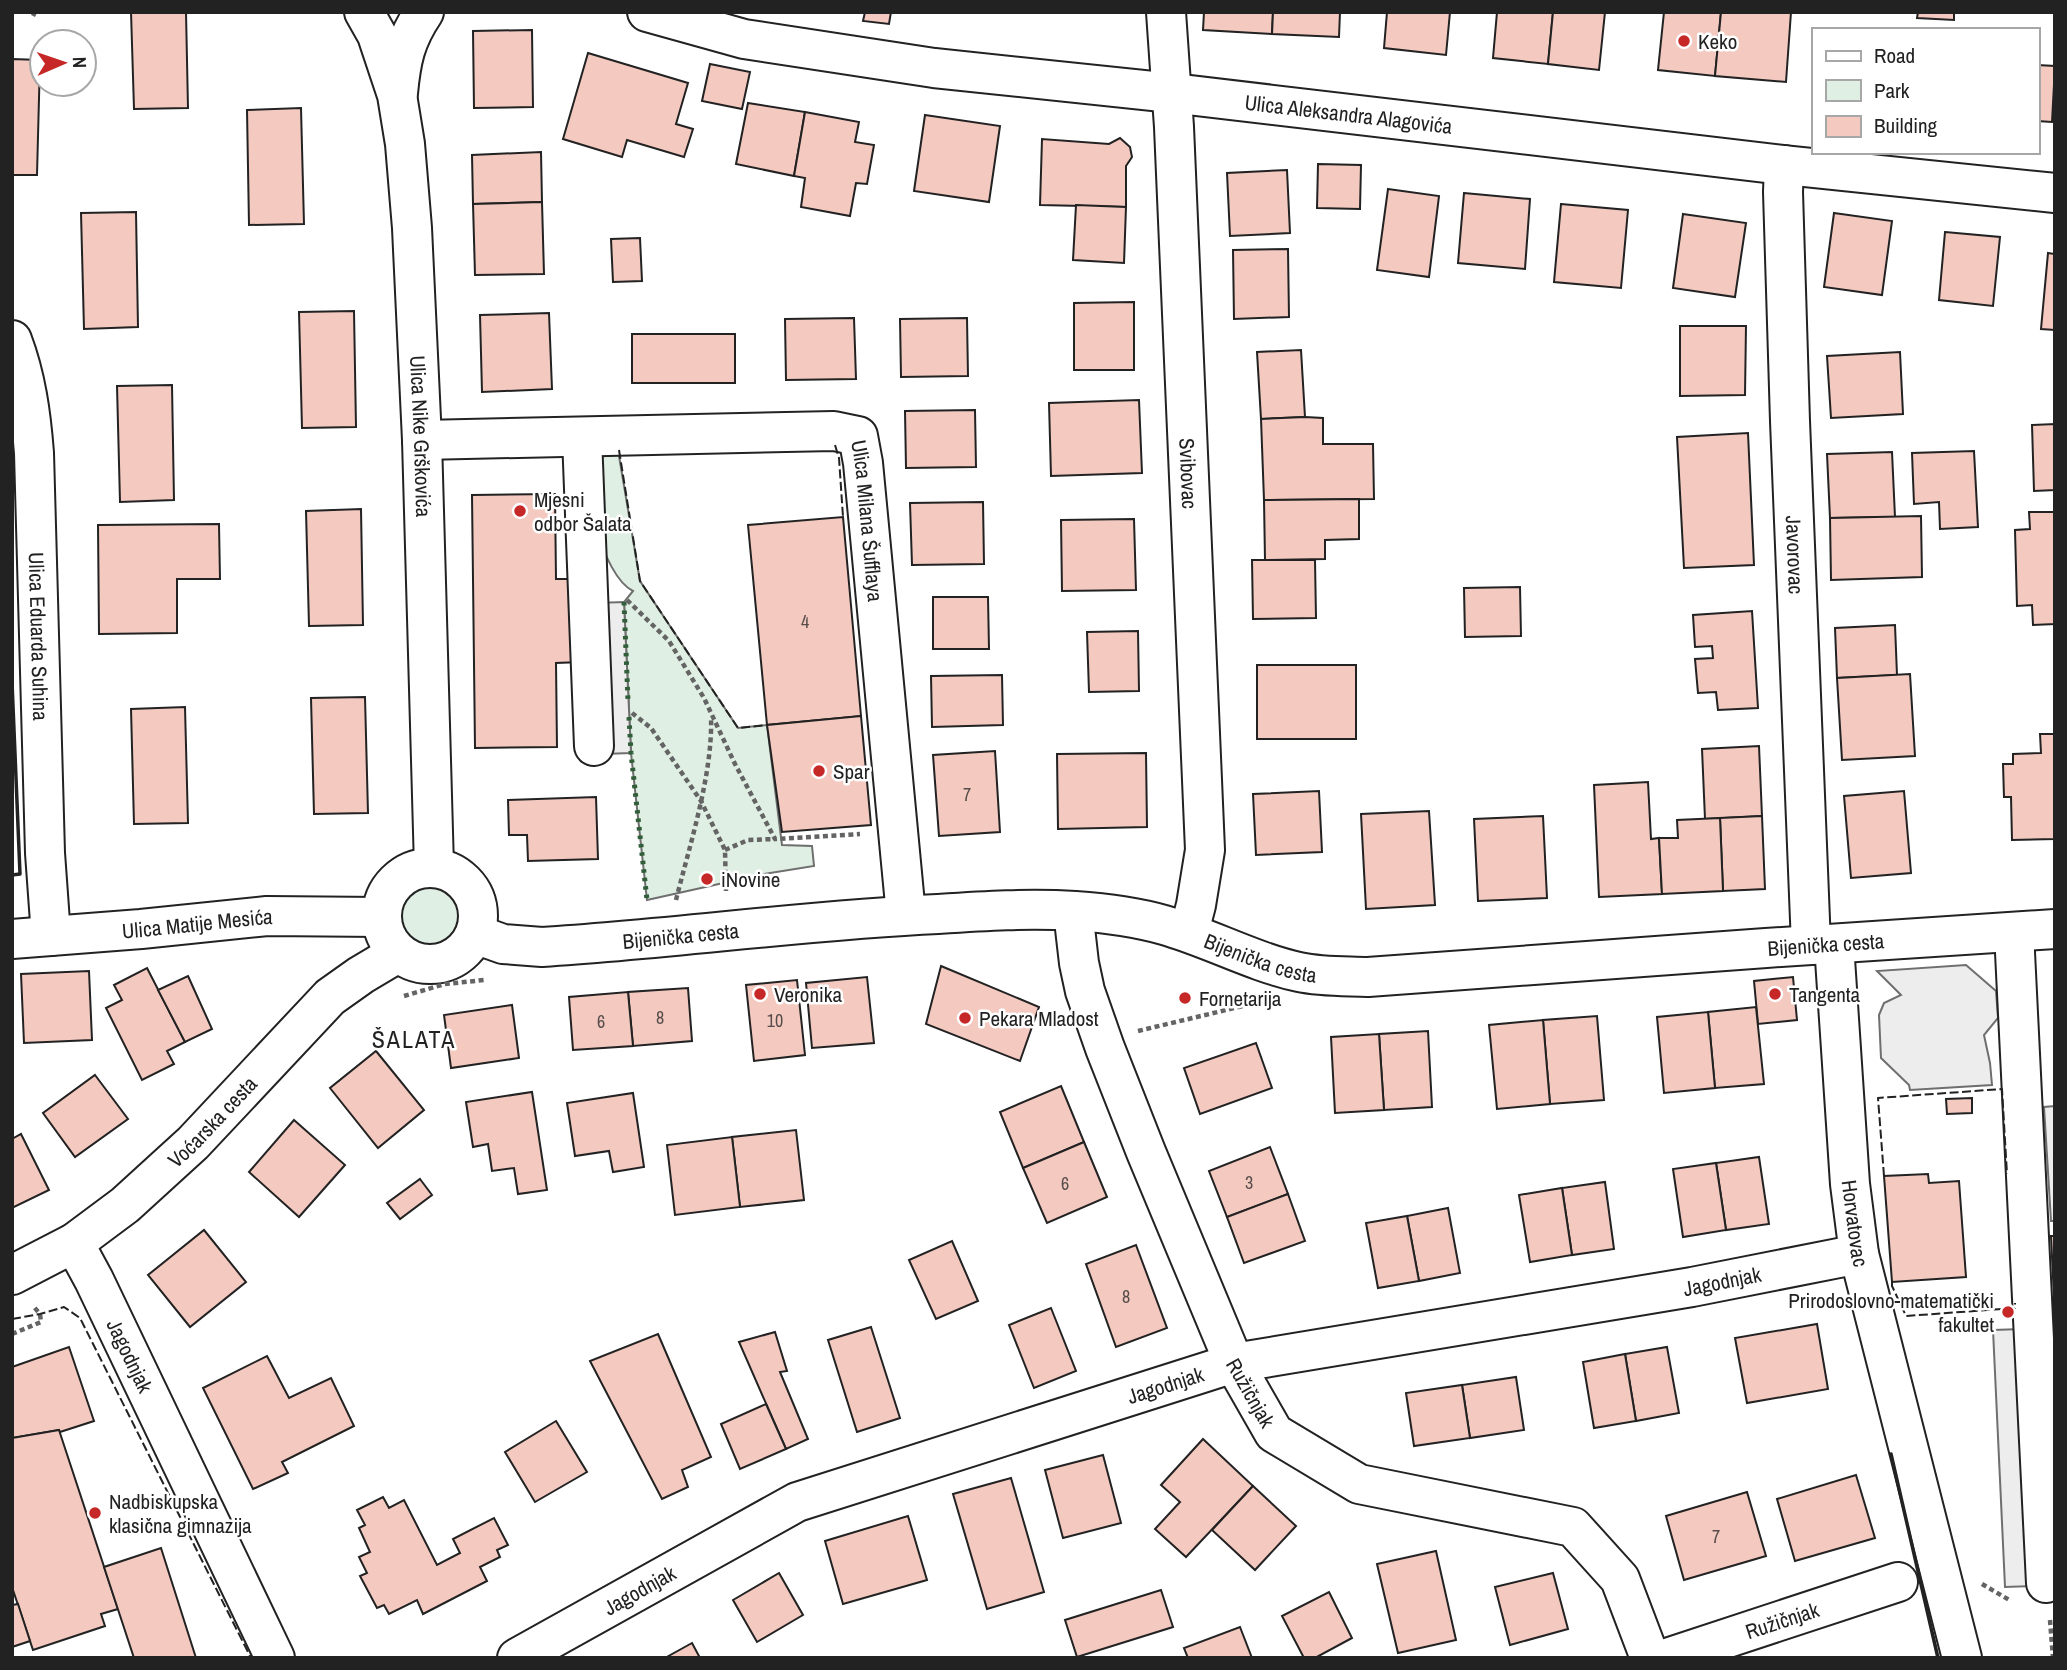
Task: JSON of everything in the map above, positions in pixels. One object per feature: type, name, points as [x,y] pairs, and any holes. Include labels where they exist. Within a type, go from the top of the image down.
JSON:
[{"type":"street","name":"Ulica Nike Grškovića","points":[[364,12],[377,36],[397,95],[405,144],[412,228],[422,440],[434,867]]},
{"type":"street","points":[[397,95],[402,55],[413,28],[424,12]]},
{"type":"street","name":"Ulica Aleksandra Alagovića","points":[[648,12],[744,38],[934,68],[1172,93],[1784,165],[2055,193]]},
{"type":"street","name":"Svibovac","points":[[1166,12],[1172,93],[1205,850],[1189,932]]},
{"type":"street","name":"Javorovac","points":[[1784,165],[1790,408],[1822,944]]},
{"type":"street","name":"Ulica Eduarda Suhina","points":[[12,340],[31,409],[44,827],[51,936]]},
{"type":"street","name":"Ulica Milana Šufflaya","points":[[422,440],[834,431],[858,436],[863,463],[906,915]]},
{"type":"street","points":[[582,437],[594,746]]},
{"type":"street","points":[[434,867],[449,870],[462,878],[477,905],[478,920],[475,934],[467,947],[455,957],[441,963],[426,964],[411,961],[398,953],[383,930],[381,917],[383,900],[397,880],[418,868],[434,867]]},
{"type":"street","name":"Bijenička cesta","points":[[475,934],[503,944],[542,947],[906,915],[1015,910],[1073,911],[1125,916],[1161,924],[1298,972],[1368,977],[2055,929]]},
{"type":"street","name":"Ružičnjak","points":[[1073,911],[1081,972],[1095,1021],[1234,1363],[1274,1433],[1359,1483],[1573,1527],[1620,1579],[1650,1658]]},
{"type":"street","name":"Ulica Matije Mesića","points":[[12,939],[267,916],[381,917]]},
{"type":"street","points":[[2014,932],[2048,1596]]},
{"type":"street","name":"Horvatovac","points":[[1822,944],[1859,1254],[1962,1658]]},
{"type":"street","name":"Voćarska cesta","points":[[12,1275],[74,1243],[125,1205],[193,1143],[330,997],[398,953]]},
{"type":"street","name":"Jagodnjak","points":[[74,1243],[275,1658]]},
{"type":"street","name":"Jagodnjak","points":[[518,1658],[797,1502],[1234,1363],[1692,1287],[1859,1254]]},
{"type":"street","name":"Ružičnjak","points":[[1667,1658],[1898,1582]]},
{"type":"path","points":[[623,597],[669,640],[711,712],[775,839]]},
{"type":"path","points":[[592,701],[621,704],[651,728],[701,801],[725,850],[726,891]]},
{"type":"path","points":[[675,902],[701,801],[712,736],[711,712]]},
{"type":"path","points":[[725,850],[748,841],[899,832]]},
{"type":"path","points":[[393,1000],[445,984],[485,979]]},
{"type":"path","points":[[1129,1033],[1242,1006]]},
{"type":"path","points":[[12,1334],[41,1322],[40,1314],[34,1307]]},
{"type":"path","points":[[1973,1579],[2013,1602]]},
{"type":"path","points":[[2048,1596],[2053,1658]]},
{"type":"green space","points":[[618,450],[640,581],[738,728],[767,725],[782,845],[812,846],[814,866],[764,874],[647,900],[631,753],[624,602],[633,591],[616,575],[604,551],[598,518],[598,460],[607,453]]},
{"type":"green space","points":[[427,882],[439,884],[450,891],[457,902],[457,926],[450,937],[439,944],[427,946],[415,944],[404,937],[397,926],[395,914],[397,902],[404,891],[415,884]]},
{"type":"shaded area","points":[[624,602],[631,753],[603,754],[596,603]]},
{"type":"shaded area","points":[[1966,965],[1996,991],[1998,1018],[1984,1035],[1992,1085],[1910,1090],[1909,1085],[1881,1058],[1879,1015],[1884,1003],[1901,995],[1877,971]]},
{"type":"shaded area","points":[[2055,1106],[2055,1221],[2051,1221],[2044,1107]]},
{"type":"shaded area","points":[[2022,1329],[2034,1586],[2005,1587],[1993,1330]]},
{"type":"building","points":[[131,12],[186,12],[188,108],[134,109]]},
{"type":"building","points":[[865,12],[891,12],[889,24],[863,21]]},
{"type":"building","points":[[1204,12],[1273,12],[1272,34],[1203,30]]},
{"type":"building","points":[[1273,12],[1340,12],[1339,37],[1272,34]]},
{"type":"building","points":[[1387,12],[1450,12],[1446,55],[1384,48]]},
{"type":"building","points":[[1497,12],[1553,12],[1548,64],[1493,58]]},
{"type":"building","points":[[1553,12],[1605,12],[1599,70],[1548,64]]},
{"type":"building","points":[[1664,12],[1721,12],[1715,76],[1658,70]]},
{"type":"building","points":[[1721,12],[1791,12],[1786,82],[1715,76]]},
{"type":"building","points":[[1918,12],[1954,12],[1954,20],[1917,18]]},
{"type":"building","points":[[532,30],[533,107],[474,108],[473,31]]},
{"type":"building","points":[[588,53],[688,83],[676,124],[693,129],[684,157],[627,140],[622,157],[563,139]]},
{"type":"building","points":[[12,59],[28,60],[28,98],[39,98],[37,175],[12,175]]},
{"type":"building","points":[[710,64],[750,72],[742,109],[702,101]]},
{"type":"building","points":[[2039,65],[2055,66],[2052,122],[2039,121]]},
{"type":"building","points":[[748,103],[805,112],[794,176],[736,164]]},
{"type":"building","points":[[301,108],[304,224],[249,225],[247,110]]},
{"type":"building","points":[[805,112],[859,122],[855,142],[874,145],[867,184],[856,183],[850,216],[801,207],[805,178],[794,176]]},
{"type":"building","points":[[925,115],[1000,126],[989,202],[914,191]]},
{"type":"building","points":[[1120,138],[1130,147],[1132,157],[1126,166],[1126,207],[1040,205],[1042,139],[1109,144]]},
{"type":"building","points":[[541,152],[542,202],[473,204],[472,155]]},
{"type":"building","points":[[1318,164],[1361,165],[1360,209],[1317,208]]},
{"type":"building","points":[[1287,170],[1290,233],[1230,236],[1227,173]]},
{"type":"building","points":[[1388,189],[1439,196],[1429,277],[1377,270]]},
{"type":"building","points":[[1464,193],[1530,199],[1525,269],[1458,263]]},
{"type":"building","points":[[542,202],[544,274],[475,275],[473,204]]},
{"type":"building","points":[[1561,204],[1628,210],[1621,288],[1554,282]]},
{"type":"building","points":[[1076,205],[1126,207],[1124,263],[1073,260]]},
{"type":"building","points":[[136,212],[138,327],[84,329],[81,213]]},
{"type":"building","points":[[1834,213],[1892,221],[1882,295],[1824,287]]},
{"type":"building","points":[[1683,214],[1746,223],[1735,297],[1673,288]]},
{"type":"building","points":[[1945,232],[2000,237],[1993,306],[1939,300]]},
{"type":"building","points":[[640,238],[642,281],[613,282],[611,239]]},
{"type":"building","points":[[1288,249],[1289,317],[1234,319],[1233,250]]},
{"type":"building","points":[[2048,253],[2055,254],[2055,330],[2041,329]]},
{"type":"building","points":[[1134,302],[1134,370],[1074,370],[1074,303]]},
{"type":"building","points":[[354,311],[356,427],[302,428],[299,312]]},
{"type":"building","points":[[549,313],[552,389],[482,392],[480,315]]},
{"type":"building","points":[[854,318],[856,379],[786,380],[785,319]]},
{"type":"building","points":[[967,318],[968,376],[901,377],[900,319]]},
{"type":"building","points":[[1680,326],[1746,326],[1745,395],[1680,396]]},
{"type":"building","points":[[632,334],[735,334],[735,383],[632,383]]},
{"type":"building","points":[[1301,350],[1305,417],[1261,419],[1257,352]]},
{"type":"building","points":[[1900,352],[1903,414],[1831,418],[1827,356]]},
{"type":"building","points":[[172,385],[174,500],[120,502],[117,386]]},
{"type":"building","points":[[1139,400],[1142,473],[1051,476],[1049,403]]},
{"type":"building","points":[[975,410],[976,467],[906,468],[905,411]]},
{"type":"building","points":[[1323,418],[1323,444],[1373,444],[1374,499],[1264,500],[1261,419]]},
{"type":"building","points":[[2055,424],[2055,490],[2034,491],[2032,425]]},
{"type":"building","points":[[1748,433],[1754,565],[1684,568],[1677,437]]},
{"type":"building","points":[[1974,451],[1978,527],[1940,529],[1939,502],[1914,504],[1912,453]]},
{"type":"building","points":[[1892,452],[1895,517],[1830,518],[1827,454]]},
{"type":"building","points":[[555,494],[556,579],[581,579],[581,662],[556,663],[557,747],[475,748],[472,495]]},
{"type":"building","points":[[1359,499],[1359,539],[1325,540],[1325,559],[1265,560],[1264,500]]},
{"type":"building","points":[[983,502],[984,564],[912,565],[910,503]]},
{"type":"building","points":[[361,509],[363,625],[309,626],[306,511]]},
{"type":"building","points":[[2029,512],[2055,512],[2055,624],[2033,625],[2032,605],[2017,606],[2015,530],[2030,529]]},
{"type":"building","points":[[1921,516],[1922,577],[1831,580],[1830,518]]},
{"type":"building","points":[[843,517],[861,716],[767,725],[748,525]]},
{"type":"building","points":[[1134,519],[1136,590],[1062,591],[1061,520]]},
{"type":"building","points":[[219,524],[220,579],[177,579],[177,633],[99,634],[98,525]]},
{"type":"building","points":[[1252,560],[1315,560],[1316,618],[1253,619]]},
{"type":"building","points":[[1520,587],[1521,636],[1465,637],[1464,588]]},
{"type":"building","points":[[933,597],[988,597],[989,649],[933,649]]},
{"type":"building","points":[[1752,611],[1758,708],[1718,710],[1716,692],[1698,693],[1695,659],[1713,658],[1712,646],[1695,647],[1693,615]]},
{"type":"building","points":[[1895,625],[1897,675],[1837,678],[1835,628]]},
{"type":"building","points":[[1138,631],[1139,691],[1089,692],[1087,632]]},
{"type":"building","points":[[1257,665],[1356,665],[1356,739],[1257,739]]},
{"type":"building","points":[[1910,674],[1915,756],[1842,760],[1837,678]]},
{"type":"building","points":[[1002,675],[1003,725],[932,727],[931,676]]},
{"type":"building","points":[[365,697],[368,813],[314,814],[311,698]]},
{"type":"building","points":[[185,707],[188,823],[134,824],[131,709]]},
{"type":"building","name":"Spar","points":[[861,716],[871,825],[782,832],[767,725]]},
{"type":"building","points":[[2040,734],[2055,734],[2055,839],[2012,840],[2011,797],[2004,797],[2003,764],[2013,764],[2013,754],[2041,753]]},
{"type":"building","points":[[1759,746],[1762,816],[1705,819],[1702,749]]},
{"type":"building","points":[[995,751],[1000,832],[939,836],[933,755]]},
{"type":"building","points":[[1146,753],[1147,827],[1058,829],[1057,754]]},
{"type":"building","points":[[1648,782],[1651,839],[1659,838],[1662,894],[1599,897],[1594,785]]},
{"type":"building","points":[[1319,791],[1322,852],[1256,855],[1253,794]]},
{"type":"building","points":[[1904,791],[1911,873],[1851,878],[1844,796]]},
{"type":"building","points":[[596,797],[598,859],[528,861],[527,835],[509,835],[508,800]]},
{"type":"building","points":[[1429,811],[1435,905],[1366,909],[1361,814]]},
{"type":"building","points":[[1543,816],[1547,898],[1478,901],[1474,819]]},
{"type":"building","points":[[1762,816],[1765,889],[1723,891],[1720,818]]},
{"type":"building","points":[[1720,818],[1723,891],[1662,894],[1659,838],[1678,838],[1677,820]]},
{"type":"building","points":[[941,966],[1039,1007],[1020,1061],[926,1024]]},
{"type":"building","points":[[147,968],[185,1042],[167,1051],[174,1064],[142,1080],[106,1008],[122,1000],[114,985]]},
{"type":"building","points":[[89,971],[92,1040],[24,1043],[21,974]]},
{"type":"building","points":[[188,976],[212,1029],[185,1042],[158,990]]},
{"type":"building","points":[[867,977],[874,1043],[812,1048],[806,983]]},
{"type":"building","name":"Tangenta","points":[[1793,977],[1797,1020],[1758,1024],[1754,981]]},
{"type":"building","points":[[797,980],[805,1055],[754,1061],[746,985]]},
{"type":"building","points":[[688,988],[692,1041],[633,1046],[628,992]]},
{"type":"building","points":[[628,992],[633,1046],[573,1050],[569,997]]},
{"type":"building","points":[[512,1005],[519,1058],[451,1068],[444,1015]]},
{"type":"building","points":[[1756,1007],[1764,1084],[1715,1088],[1708,1012]]},
{"type":"building","points":[[1708,1012],[1715,1088],[1664,1093],[1657,1017]]},
{"type":"building","points":[[1597,1016],[1604,1100],[1550,1104],[1543,1020]]},
{"type":"building","points":[[1543,1020],[1550,1104],[1497,1109],[1489,1025]]},
{"type":"building","points":[[1428,1031],[1432,1107],[1384,1110],[1379,1034]]},
{"type":"building","points":[[1379,1034],[1384,1110],[1335,1113],[1331,1037]]},
{"type":"building","points":[[1256,1043],[1272,1088],[1200,1114],[1184,1068]]},
{"type":"building","points":[[376,1051],[424,1110],[378,1148],[330,1088]]},
{"type":"building","points":[[95,1075],[128,1119],[75,1157],[43,1113]]},
{"type":"building","points":[[1061,1086],[1084,1142],[1023,1168],[1000,1112]]},
{"type":"building","points":[[532,1092],[547,1190],[518,1194],[514,1168],[492,1171],[488,1144],[473,1147],[466,1102]]},
{"type":"building","points":[[633,1093],[644,1167],[613,1172],[609,1151],[575,1156],[567,1103]]},
{"type":"building","points":[[1972,1098],[1972,1113],[1947,1114],[1946,1099]]},
{"type":"building","points":[[294,1120],[345,1165],[299,1217],[249,1172]]},
{"type":"building","points":[[796,1130],[804,1200],[740,1207],[732,1137]]},
{"type":"building","points":[[21,1134],[49,1190],[12,1208],[12,1139]]},
{"type":"building","points":[[732,1137],[740,1207],[675,1215],[667,1145]]},
{"type":"building","points":[[1084,1142],[1107,1197],[1047,1223],[1023,1168]]},
{"type":"building","points":[[1270,1147],[1288,1194],[1227,1217],[1209,1171]]},
{"type":"building","points":[[1759,1157],[1769,1224],[1726,1230],[1716,1163]]},
{"type":"building","points":[[1716,1163],[1726,1230],[1683,1237],[1673,1169]]},
{"type":"building","points":[[1928,1174],[1929,1183],[1959,1181],[1966,1277],[1892,1282],[1884,1176]]},
{"type":"building","points":[[420,1179],[432,1195],[400,1219],[387,1203]]},
{"type":"building","points":[[1605,1182],[1614,1249],[1572,1255],[1562,1188]]},
{"type":"building","points":[[1562,1188],[1572,1255],[1530,1262],[1519,1195]]},
{"type":"building","points":[[1288,1194],[1305,1241],[1244,1263],[1227,1217]]},
{"type":"building","points":[[1448,1208],[1460,1273],[1419,1281],[1407,1216]]},
{"type":"building","points":[[1407,1216],[1419,1281],[1378,1288],[1366,1223]]},
{"type":"building","points":[[204,1230],[246,1282],[190,1327],[148,1275]]},
{"type":"building","points":[[2051,1236],[2055,1236],[2055,1318]]},
{"type":"building","points":[[952,1241],[978,1301],[936,1319],[909,1260]]},
{"type":"building","points":[[1136,1245],[1167,1328],[1116,1347],[1086,1264]]},
{"type":"building","points":[[1051,1308],[1076,1371],[1034,1388],[1009,1325]]},
{"type":"building","points":[[1817,1324],[1828,1389],[1747,1403],[1735,1338]]},
{"type":"building","points":[[871,1327],[900,1418],[857,1432],[828,1340]]},
{"type":"building","points":[[775,1332],[787,1371],[780,1372],[808,1439],[786,1449],[739,1342]]},
{"type":"building","points":[[658,1334],[711,1457],[682,1470],[688,1487],[662,1499],[590,1361]]},
{"type":"building","points":[[69,1347],[94,1421],[60,1432],[59,1430],[12,1438],[12,1367]]},
{"type":"building","points":[[1667,1347],[1679,1413],[1636,1421],[1625,1354]]},
{"type":"building","points":[[1625,1354],[1636,1421],[1594,1428],[1583,1362]]},
{"type":"building","points":[[267,1356],[289,1398],[331,1378],[354,1426],[282,1462],[288,1473],[253,1489],[203,1388]]},
{"type":"building","points":[[1516,1377],[1524,1430],[1470,1438],[1462,1385]]},
{"type":"building","points":[[1462,1385],[1470,1438],[1414,1446],[1406,1393]]},
{"type":"building","points":[[766,1404],[786,1449],[740,1469],[721,1424]]},
{"type":"building","points":[[556,1421],[587,1472],[535,1502],[505,1452]]},
{"type":"building","points":[[59,1430],[118,1609],[101,1614],[105,1626],[33,1650],[12,1587],[12,1438]]},
{"type":"building","points":[[1203,1439],[1253,1486],[1186,1557],[1155,1529],[1180,1502],[1161,1485]]},
{"type":"building","points":[[1103,1455],[1121,1523],[1063,1538],[1045,1470]]},
{"type":"building","points":[[1856,1475],[1875,1538],[1795,1561],[1777,1499]]},
{"type":"building","points":[[1011,1478],[1044,1592],[987,1609],[953,1494]]},
{"type":"building","points":[[1253,1486],[1296,1526],[1255,1570],[1212,1530]]},
{"type":"building","points":[[1747,1492],[1766,1556],[1684,1580],[1666,1516]]},
{"type":"building","points":[[383,1497],[389,1508],[404,1500],[437,1565],[460,1553],[453,1539],[494,1518],[508,1545],[497,1550],[500,1557],[480,1567],[487,1581],[423,1614],[417,1600],[389,1614],[384,1605],[377,1608],[360,1576],[367,1573],[359,1557],[370,1552],[359,1528],[365,1525],[357,1510]]},
{"type":"building","points":[[908,1516],[927,1580],[843,1604],[825,1541]]},
{"type":"building","points":[[161,1548],[196,1658],[134,1658],[104,1567]]},
{"type":"building","points":[[1436,1551],[1456,1640],[1398,1653],[1377,1564]]},
{"type":"building","points":[[779,1573],[803,1615],[757,1642],[733,1600]]},
{"type":"building","points":[[1553,1573],[1568,1629],[1510,1645],[1495,1587]]},
{"type":"building","points":[[1161,1590],[1173,1627],[1077,1657],[1065,1620]]},
{"type":"building","points":[[1329,1592],[1352,1638],[1315,1658],[1304,1658],[1282,1616]]},
{"type":"building","points":[[18,1604],[30,1641],[12,1647],[12,1605]]},
{"type":"building","points":[[1240,1627],[1252,1658],[1188,1658],[1184,1648]]},
{"type":"building","points":[[692,1643],[700,1658],[665,1658]]},
{"type":"hedge","points":[[624,602],[628,701]]},
{"type":"hedge","points":[[629,717],[647,900]]},
{"type":"fence","points":[[835,445],[839,458],[843,517]]},
{"type":"fence","points":[[619,450],[640,581],[738,728],[767,725]]},
{"type":"fence","points":[[1884,1176],[1878,1098],[2002,1089],[2007,1174]]},
{"type":"fence","points":[[1892,1282],[1906,1316],[2015,1308],[2015,1303]]},
{"type":"fence","points":[[12,1319],[64,1307],[80,1318],[251,1658]]},
{"type":"wall","points":[[12,682],[20,874],[12,875]]},
{"type":"wall","points":[[1891,1454],[1938,1658]]},
{"type":"place","name":"Keko","points":[[1684,41]]},
{"type":"place","name":"Mjesni odbor Šalata","points":[[520,511]]},
{"type":"place","name":"Spar","points":[[819,771]]},
{"type":"place","name":"iNovine","points":[[707,879]]},
{"type":"place","name":"Veronika","points":[[760,994]]},
{"type":"place","name":"Tangenta","points":[[1775,994]]},
{"type":"place","name":"Fornetarija","points":[[1185,998]]},
{"type":"place","name":"Pekara Mladost","points":[[965,1018]]},
{"type":"place","name":"Prirodoslovno-matematički fakultet","points":[[2008,1312]]},
{"type":"place","name":"Nadbiskupska klasična gimnazija","points":[[95,1513]]},
{"type":"district","name":"ŠALATA","points":[[414,1039]]}]
